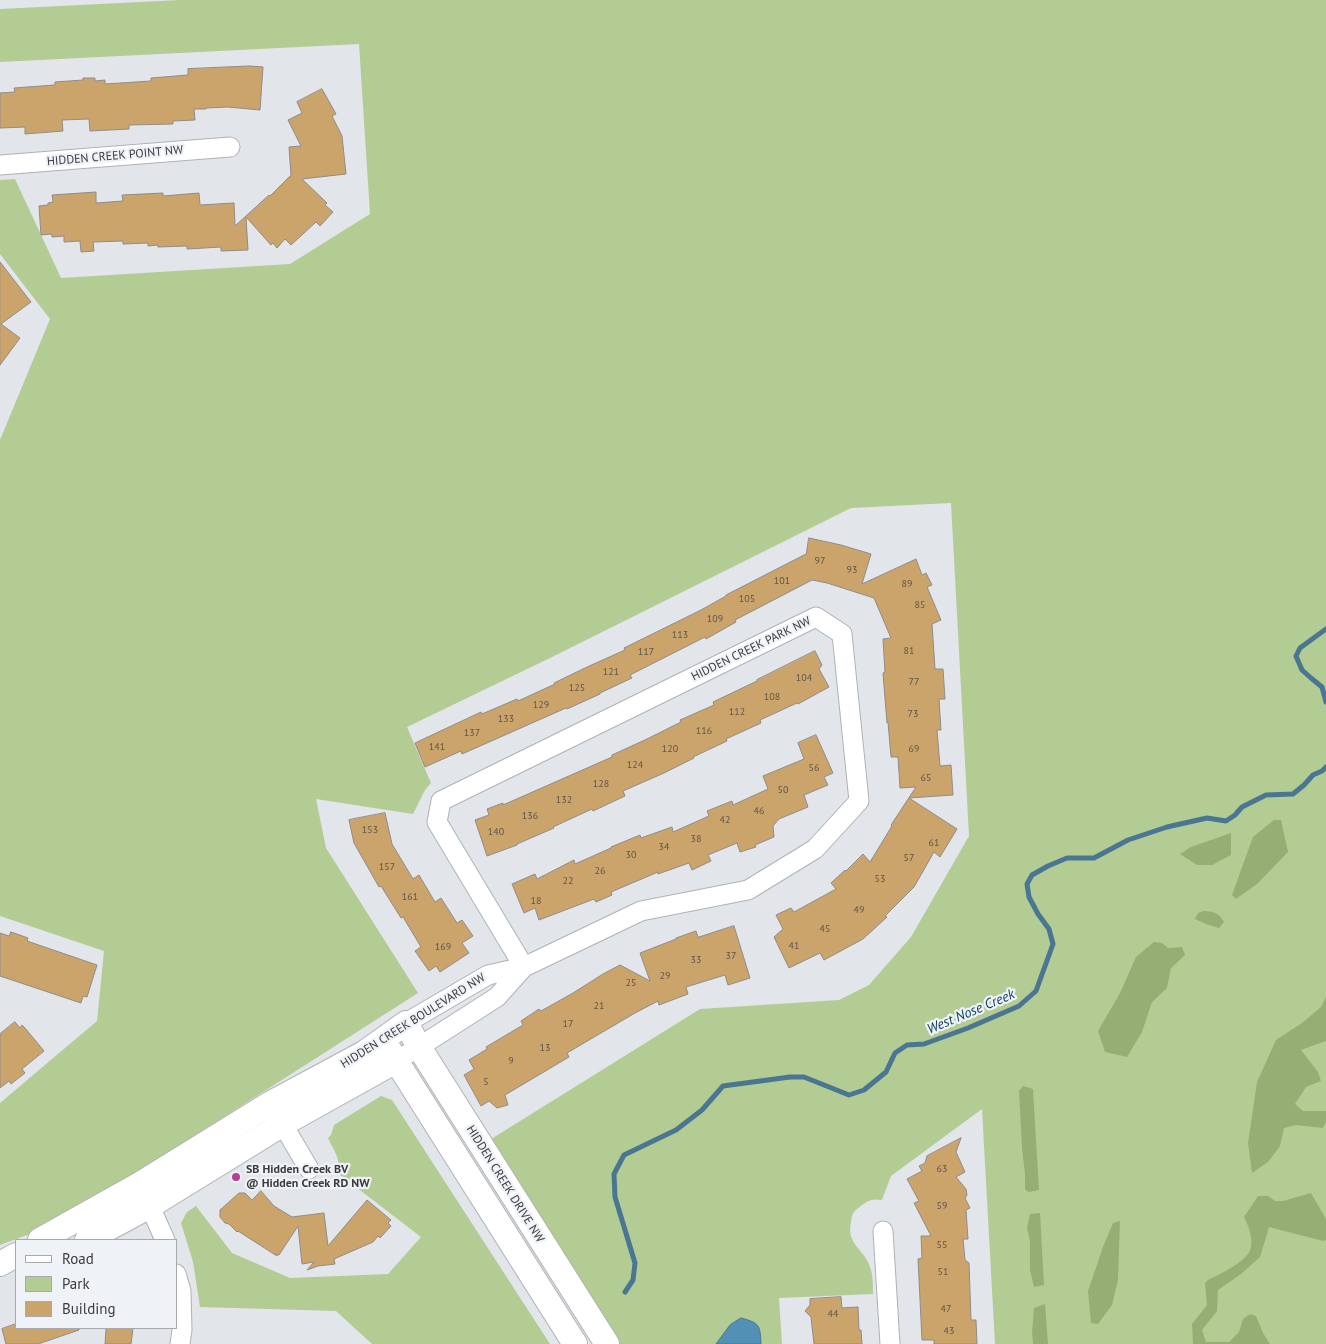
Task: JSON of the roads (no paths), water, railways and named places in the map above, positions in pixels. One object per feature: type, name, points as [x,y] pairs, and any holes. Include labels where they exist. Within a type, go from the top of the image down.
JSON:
[{"type":"street","name":"HIDDEN CREEK POINT NW","points":[[0,165],[230,147]]},
{"type":"street","name":"HIDDEN CREEK PARK NW","points":[[816,617],[842,634],[859,801],[816,849],[748,890],[641,911],[524,967],[437,822],[441,801],[816,617]]},
{"type":"street","name":"HIDDEN CREEK BOULEVARD NW","points":[[42,1239],[140,1184],[271,1103],[364,1054],[406,1023],[488,974],[524,967]]},
{"type":"street","name":"HIDDEN CREEK BOULEVARD NW","points":[[88,1239],[150,1206],[283,1124],[419,1047],[497,997],[524,967]]},
{"type":"street","name":"HIDDEN CREEK DRIVE NW","points":[[406,1023],[419,1047],[607,1344]]},
{"type":"street","points":[[383,1040],[574,1344]]},
{"type":"street","points":[[271,1103],[310,1169]]},
{"type":"street","points":[[140,1184],[165,1239]]},
{"type":"street","points":[[883,1231],[890,1344]]},
{"type":"street","points":[[0,1264],[15,1255]]},
{"type":"street","points":[[0,1276],[15,1273]]},
{"type":"street","points":[[178,1281],[181,1291],[182,1330],[180,1344]]},
{"type":"water","points":[[741,1318],[758,1326],[761,1344],[716,1344],[730,1325]]},
{"type":"waterway","name":"West Nose Creek","points":[[1326,629],[1300,648],[1296,656],[1302,670],[1322,687],[1326,702]]},
{"type":"waterway","name":"West Nose Creek","points":[[625,1292],[633,1280],[635,1263],[615,1197],[614,1174],[624,1155],[676,1130],[702,1110],[723,1086],[790,1077],[804,1077],[849,1095],[864,1090],[886,1072],[895,1053],[907,1045],[924,1044],[1019,1006],[1036,991],[1053,944],[1049,929],[1029,897],[1027,884],[1032,875],[1067,858],[1094,858],[1128,840],[1167,827],[1207,818],[1226,821],[1242,807],[1266,795],[1293,794],[1313,775],[1326,767]]},
{"type":"place","name":"SB Hidden Creek BV @ Hidden Creek RD NW","points":[[236,1177]]}]
